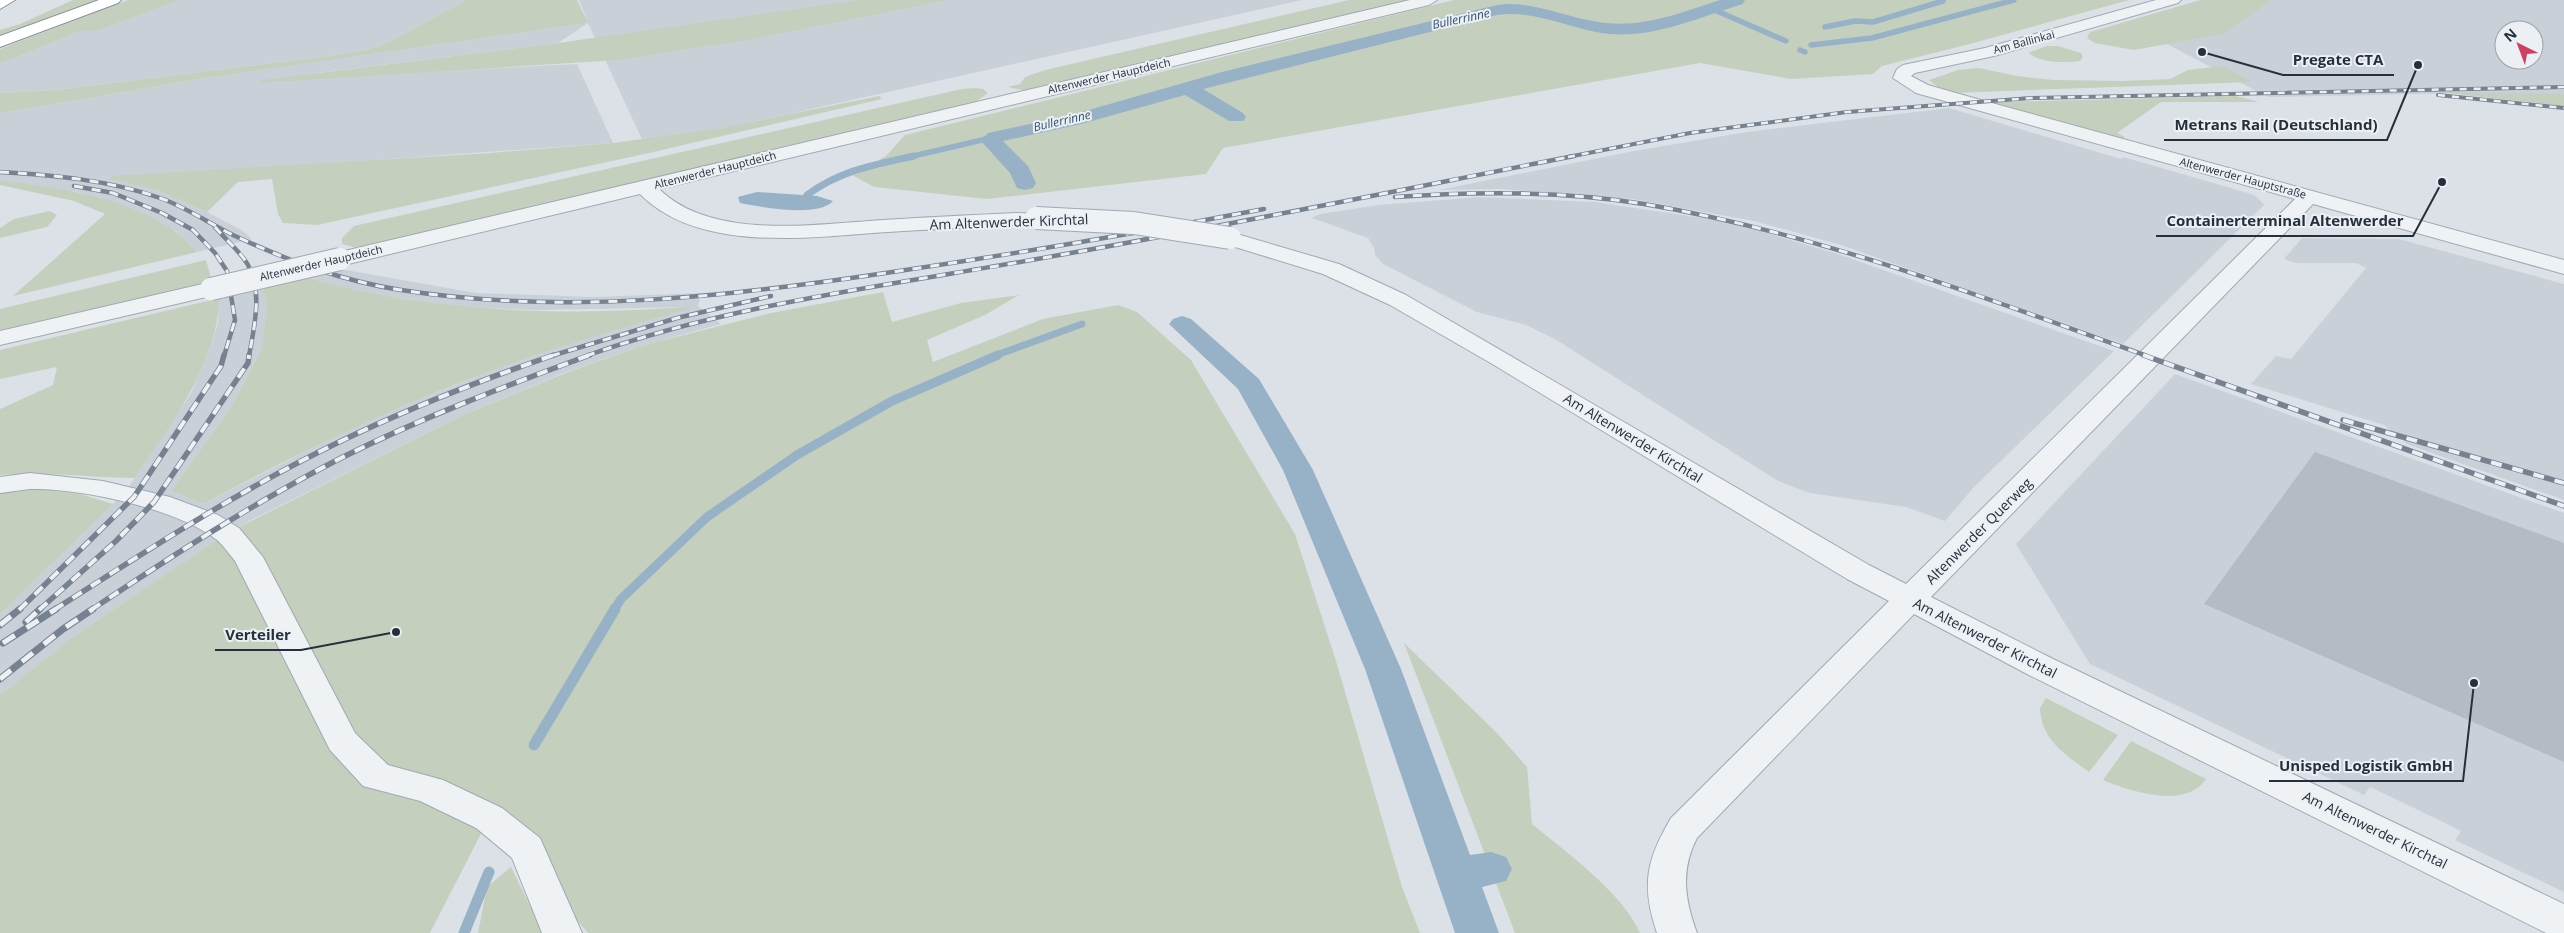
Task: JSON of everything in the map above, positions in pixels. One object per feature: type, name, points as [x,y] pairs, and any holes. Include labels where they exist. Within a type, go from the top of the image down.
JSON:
[{"type":"highway","points":[[0,4],[8,0]]},
{"type":"highway","points":[[0,42],[113,0]]},
{"type":"street","name":"Altenwerder Hauptdeich","points":[[0,338],[645,187],[1429,0]]},
{"type":"street","name":"Am Ballinkai","points":[[1922,89],[1905,81],[1902,78],[1902,73],[1915,67],[1997,50],[2173,0]]},
{"type":"street","name":"Altenwerder Hauptstraße","points":[[1922,89],[2564,267]]},
{"type":"street","name":"Am Altenwerder Kirchtal","points":[[645,187],[660,202],[688,217],[716,224],[761,229],[829,230],[1036,218],[1121,221],[1186,229],[1230,238],[1331,269],[1437,321],[1833,557],[1910,600],[2039,666],[2564,923]]},
{"type":"street","name":"Altenwerder Querweg","points":[[1677,933],[1666,901],[1666,880],[1670,853],[1684,828],[2309,196]]},
{"type":"street","points":[[0,485],[30,481],[55,482],[134,497],[202,517],[227,533],[248,557],[342,741],[376,776],[430,790],[489,818],[528,849],[562,933]]},
{"type":"shaded area","points":[[180,0],[466,0],[389,42],[370,49],[339,55],[57,90],[0,93],[0,64],[80,31],[97,31]]},
{"type":"shaded area","points":[[579,0],[1302,0],[645,146]]},
{"type":"shaded area","points":[[2201,0],[2564,0],[2564,106],[2467,93],[2268,97],[2165,43],[2119,24]]},
{"type":"shaded area","points":[[588,23],[558,43],[315,73],[308,78],[577,64],[613,143],[109,179],[159,191],[207,212],[243,231],[252,239],[197,252],[176,231],[132,210],[78,192],[0,181],[0,113],[206,78]]},
{"type":"shaded area","points":[[1949,108],[2121,159],[2123,157],[2248,193],[2256,196],[2264,205],[2123,344],[1841,245],[1754,221],[1632,199],[1500,189],[1439,190],[1634,151],[1747,132]]},
{"type":"shaded area","points":[[1479,197],[1595,202],[1709,219],[1752,229],[1835,253],[2114,351],[1974,487],[1945,521],[1906,507],[1810,493],[1778,481],[1555,339],[1526,325],[1477,312],[1383,264],[1375,255],[1374,248],[1368,238],[1312,218],[1320,214],[1379,205]]},
{"type":"shaded area","points":[[2302,238],[2399,239],[2564,284],[2564,500],[2407,444],[2384,425],[2251,384],[2276,356],[2291,359],[2366,268],[2356,263],[2296,263],[2284,259]]},
{"type":"shaded area","points":[[340,269],[476,293],[595,297],[701,293],[698,306],[721,324],[648,344],[561,374],[463,415],[251,520],[227,533],[74,636],[0,695],[0,614],[122,495],[135,478],[191,393],[209,351],[218,322],[220,298],[263,287],[267,308],[262,348],[231,407],[171,491],[203,504],[342,433],[415,401],[501,367],[613,330],[694,307],[537,310],[459,307],[352,291],[307,278]]},
{"type":"shaded area","points":[[2175,374],[2564,513],[2564,892],[2455,840],[2461,831],[2408,805],[2370,787],[2364,795],[2090,664],[2016,544]]},
{"type":"green space","points":[[73,0],[99,0],[0,36],[0,30],[20,24]]},
{"type":"green space","points":[[128,0],[180,0],[97,31],[80,31],[0,64],[0,49]]},
{"type":"green space","points":[[466,0],[577,0],[588,23],[206,78],[0,113],[0,93],[57,90],[339,55],[370,49],[389,42]]},
{"type":"green space","points":[[859,0],[948,0],[747,40],[618,60],[258,83],[262,80],[558,43]]},
{"type":"green space","points":[[1349,0],[1414,0],[1039,89],[1022,90],[1008,87],[1020,84],[1025,77],[1045,70]]},
{"type":"green space","points":[[1454,0],[2129,0],[1882,66],[1873,74],[1791,79],[1700,63],[1223,148],[1206,174],[987,199],[874,187],[852,175],[886,156],[905,135]]},
{"type":"green space","points":[[2201,0],[2271,0],[2224,34],[2134,50],[2095,43],[2087,38],[2090,32]]},
{"type":"green space","points":[[2047,46],[2058,46],[2081,53],[2083,57],[2080,61],[2066,62],[2040,59],[2028,53]]},
{"type":"green space","points":[[2223,66],[2252,82],[1954,93],[1938,87],[1929,80],[1958,70],[1979,68],[2017,76],[2053,80],[2123,81],[2170,79],[2188,70]]},
{"type":"green space","points":[[962,89],[983,89],[988,93],[971,105],[357,248],[342,244],[342,238],[354,226]]},
{"type":"green space","points":[[2437,92],[2564,94],[2564,106]]},
{"type":"green space","points":[[879,96],[882,99],[649,153],[317,225],[283,223],[278,214],[272,179],[238,182],[207,212],[159,191],[109,179],[112,176],[490,153],[613,143],[722,128]]},
{"type":"green space","points":[[2236,96],[2259,102],[2161,102],[2117,133],[2125,137],[2119,140],[1994,105],[1998,102]]},
{"type":"green space","points":[[0,181],[68,190],[114,202],[135,210],[175,231],[197,252],[13,296],[105,214],[74,201],[0,185]]},
{"type":"green space","points":[[50,211],[57,215],[47,227],[0,238],[0,228],[14,219]]},
{"type":"green space","points":[[206,260],[212,282],[0,332],[0,309]]},
{"type":"green space","points":[[307,278],[403,299],[501,309],[600,311],[698,306],[551,350],[464,381],[350,430],[203,504],[171,491],[231,407],[262,348],[267,308],[263,287]]},
{"type":"green space","points":[[883,292],[892,322],[961,303],[1019,295],[985,315],[927,340],[933,362],[1043,319],[1118,305],[1137,312],[1191,360],[1295,534],[1336,661],[1402,887],[1420,933],[588,933],[489,818],[430,933],[0,933],[0,695],[74,636],[227,533],[463,415],[568,372],[648,344],[771,313]]},
{"type":"green space","points":[[220,298],[210,348],[201,371],[177,415],[135,478],[51,474],[0,475],[0,409],[53,385],[57,367],[0,379],[0,350]]},
{"type":"green space","points":[[23,486],[77,493],[113,504],[0,614],[0,490]]},
{"type":"green space","points":[[1404,643],[1497,733],[1527,767],[1532,824],[1607,888],[1632,918],[1640,933],[1515,933]]},
{"type":"green space","points":[[2046,698],[2118,735],[2089,772],[2064,753],[2050,738],[2041,719],[2040,708]]},
{"type":"green space","points":[[2131,741],[2206,779],[2197,788],[2185,794],[2171,796],[2142,793],[2103,780]]},
{"type":"green space","points":[[511,867],[543,933],[478,933],[487,887]]},
{"type":"water","points":[[757,192],[817,196],[833,201],[826,206],[803,210],[775,209],[740,203],[738,197]]},
{"type":"building","points":[[2315,452],[2564,543],[2564,762],[2204,604]]},
{"type":"waterway","name":"Bullerrinne","points":[[1025,183],[1020,171],[991,141],[995,137],[1074,120],[1229,76],[1497,10],[1518,9],[1585,25],[1626,29],[1654,26],[1737,0]]},
{"type":"waterway","points":[[1811,45],[1872,38],[2014,0]]},
{"type":"waterway","points":[[1825,27],[1855,21],[1873,22],[1943,1]]},
{"type":"waterway","points":[[1710,8],[1786,41]]},
{"type":"waterway","points":[[1800,50],[1805,52]]},
{"type":"waterway","name":"Bullerrinne","points":[[1187,88],[1236,117]]},
{"type":"waterway","points":[[909,157],[995,137]]},
{"type":"waterway","points":[[807,195],[845,174],[914,156]]},
{"type":"waterway","points":[[994,356],[1082,324]]},
{"type":"waterway","points":[[1182,324],[1249,385],[1298,470],[1383,669],[1477,933]]},
{"type":"waterway","points":[[614,610],[621,599],[707,517],[797,455],[892,401],[998,355]]},
{"type":"waterway","points":[[534,745],[615,609]]},
{"type":"waterway","points":[[1457,874],[1491,869]]},
{"type":"waterway","points":[[464,933],[489,872]]},
{"type":"railway","points":[[1568,157],[1690,133],[1847,112],[2031,98],[2564,87]]},
{"type":"railway","points":[[2438,95],[2564,108]]},
{"type":"railway","points":[[586,356],[696,323],[809,298],[1171,235],[1574,156]]},
{"type":"railway","points":[[0,172],[81,179],[141,192],[179,206],[235,236],[275,254],[337,276],[401,290],[464,298],[526,302],[651,300],[775,288],[990,257],[1264,209]]},
{"type":"railway","points":[[74,186],[113,193],[162,213],[193,230],[215,253],[227,271],[235,320],[224,356]]},
{"type":"railway","points":[[1395,197],[1488,193],[1551,194],[1644,204],[1709,216],[1836,249],[2023,311],[2147,356]]},
{"type":"railway","points":[[215,227],[241,255],[253,276],[256,310],[249,356]]},
{"type":"railway","points":[[553,356],[677,318],[771,296]]},
{"type":"railway","points":[[19,610],[134,497],[221,366],[224,355]]},
{"type":"railway","points":[[39,610],[116,541],[154,502],[248,363],[249,355]]},
{"type":"railway","points":[[91,610],[182,550],[276,493],[341,458],[402,429],[464,403],[590,355]]},
{"type":"railway","points":[[2143,355],[2564,506]]},
{"type":"railway","points":[[54,610],[228,501],[337,443],[417,407],[553,356]]},
{"type":"railway","points":[[2343,420],[2564,483]]},
{"type":"railway","points":[[0,625],[20,609]]},
{"type":"railway","points":[[26,622],[40,609]]},
{"type":"railway","points":[[3,643],[56,609]]},
{"type":"railway","points":[[0,679],[63,629],[93,609]]},
{"type":"place","name":"Pregate CTA","points":[[2202,52]]},
{"type":"place","name":"Metrans Rail (Deutschland)","points":[[2418,65]]},
{"type":"place","name":"Containerterminal Altenwerder","points":[[2442,182]]},
{"type":"place","name":"Verteiler","points":[[396,632]]},
{"type":"place","name":"Unisped Logistik GmbH","points":[[2474,683]]}]
